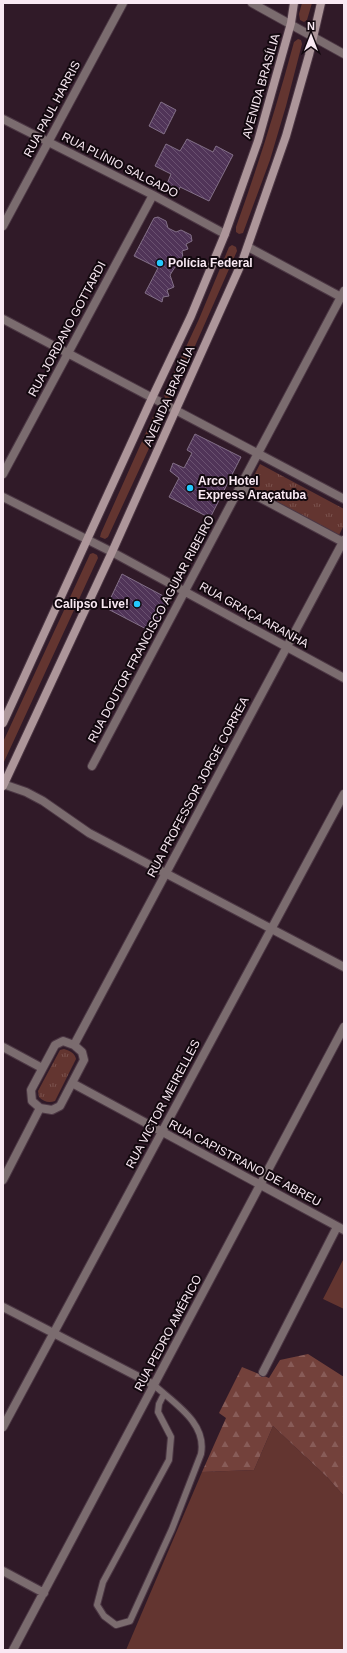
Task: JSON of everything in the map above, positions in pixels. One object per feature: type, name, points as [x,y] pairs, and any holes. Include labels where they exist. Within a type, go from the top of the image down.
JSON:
[{"type":"main road","name":"AVENIDA BRASÍLIA","points":[[3,723],[191,316],[225,234],[258,141],[291,23],[294,3]]},
{"type":"main road","name":"AVENIDA BRASÍLIA","points":[[3,785],[112,552],[248,247],[286,136],[321,3]]},
{"type":"street","name":"RUA PAUL HARRIS","points":[[3,226],[123,3]]},
{"type":"street","points":[[252,3],[291,23],[344,54]]},
{"type":"street","name":"RUA PLÍNIO SALGADO","points":[[3,119],[153,195],[225,234]]},
{"type":"street","name":"RUA JORDANO GOTTARDI","points":[[3,474],[153,195]]},
{"type":"street","points":[[248,247],[342,294]]},
{"type":"street","name":"RUA DOUTOR FRANCISCO AGUIAR RIBEIRO","points":[[92,766],[342,294]]},
{"type":"street","points":[[3,319],[344,499]]},
{"type":"street","points":[[240,487],[343,541]]},
{"type":"street","name":"RUA GRAÇA ARANHA","points":[[3,497],[112,552],[344,678]]},
{"type":"street","name":"RUA PROFESSOR JORGE CORREA","points":[[74,1045],[343,541]]},
{"type":"street","points":[[3,785],[26,792],[56,809],[77,826],[344,968]]},
{"type":"street","name":"RUA VICTOR MEIRELLES","points":[[3,1427],[344,794]]},
{"type":"street","name":"RUA PEDRO AMÉRICO","points":[[13,1650],[344,1027]]},
{"type":"street","points":[[63,1041],[74,1045],[82,1052],[84,1060],[60,1106],[52,1110],[40,1108],[32,1101],[31,1090],[42,1068],[55,1045],[63,1041]]},
{"type":"street","points":[[3,1047],[42,1068]]},
{"type":"street","name":"RUA CAPISTRANO DE ABREU","points":[[72,1083],[341,1228]]},
{"type":"street","points":[[3,1180],[6,1167],[40,1108]]},
{"type":"street","points":[[263,1372],[341,1228]]},
{"type":"street","points":[[3,1307],[154,1385]]},
{"type":"street","points":[[3,1571],[44,1593]]},
{"type":"lane","points":[[154,1385],[164,1394],[194,1421],[201,1434],[203,1444],[201,1454],[172,1529],[130,1621],[116,1625],[104,1616],[97,1605],[103,1582],[170,1460],[172,1437],[158,1412],[159,1404],[164,1394]]},
{"type":"green space","points":[[302,3],[312,3],[307,20],[304,22],[300,20],[299,14]]},
{"type":"green space","points":[[298,39],[301,40],[302,44],[270,160],[243,233],[239,234],[236,232],[236,227],[267,135],[294,42]]},
{"type":"green space","points":[[232,245],[236,247],[237,251],[172,398],[169,400],[165,398],[164,394],[199,319],[229,247]]},
{"type":"green space","points":[[155,412],[163,412],[164,416],[108,537],[105,539],[100,537]]},
{"type":"green space","points":[[260,464],[344,509],[344,525],[339,535],[248,487]]},
{"type":"green space","points":[[93,553],[97,555],[98,558],[3,764],[3,742],[90,554]]},
{"type":"green space","points":[[64,1049],[72,1052],[76,1059],[55,1101],[45,1101],[39,1097],[38,1091],[60,1050]]},
{"type":"green space","points":[[343,1260],[344,1261],[344,1309],[323,1299]]},
{"type":"green space","points":[[308,1354],[344,1377],[344,1496],[327,1477],[273,1426],[254,1470],[202,1472],[226,1418],[219,1413],[242,1367],[269,1378],[280,1360]]},
{"type":"green space","points":[[273,1426],[327,1477],[344,1496],[344,1650],[126,1650],[202,1472],[254,1470]]},
{"type":"building","points":[[161,102],[176,110],[164,134],[149,126]]},
{"type":"building","points":[[187,139],[213,152],[216,146],[233,155],[209,201],[180,187],[179,190],[167,184],[171,174],[155,166],[166,144],[180,151]]},
{"type":"building","points":[[158,217],[166,221],[168,228],[176,232],[181,230],[191,235],[192,241],[186,244],[188,249],[182,251],[183,258],[178,259],[179,266],[175,267],[170,275],[174,287],[167,290],[169,296],[163,297],[162,302],[145,293],[158,268],[134,256],[154,218]]},
{"type":"building","points":[[195,434],[241,457],[210,518],[169,497],[179,478],[170,471],[173,463],[184,468],[192,453],[187,450]]},
{"type":"building","name":"Calipso Live!","points":[[122,574],[169,599],[152,632],[106,608]]},
{"type":"place","name":"Polícia Federal","points":[[160,263]]},
{"type":"place","name":"Arco Hotel Express Araçatuba","points":[[190,488]]},
{"type":"place","name":"Calipso Live!","points":[[137,604]]}]
